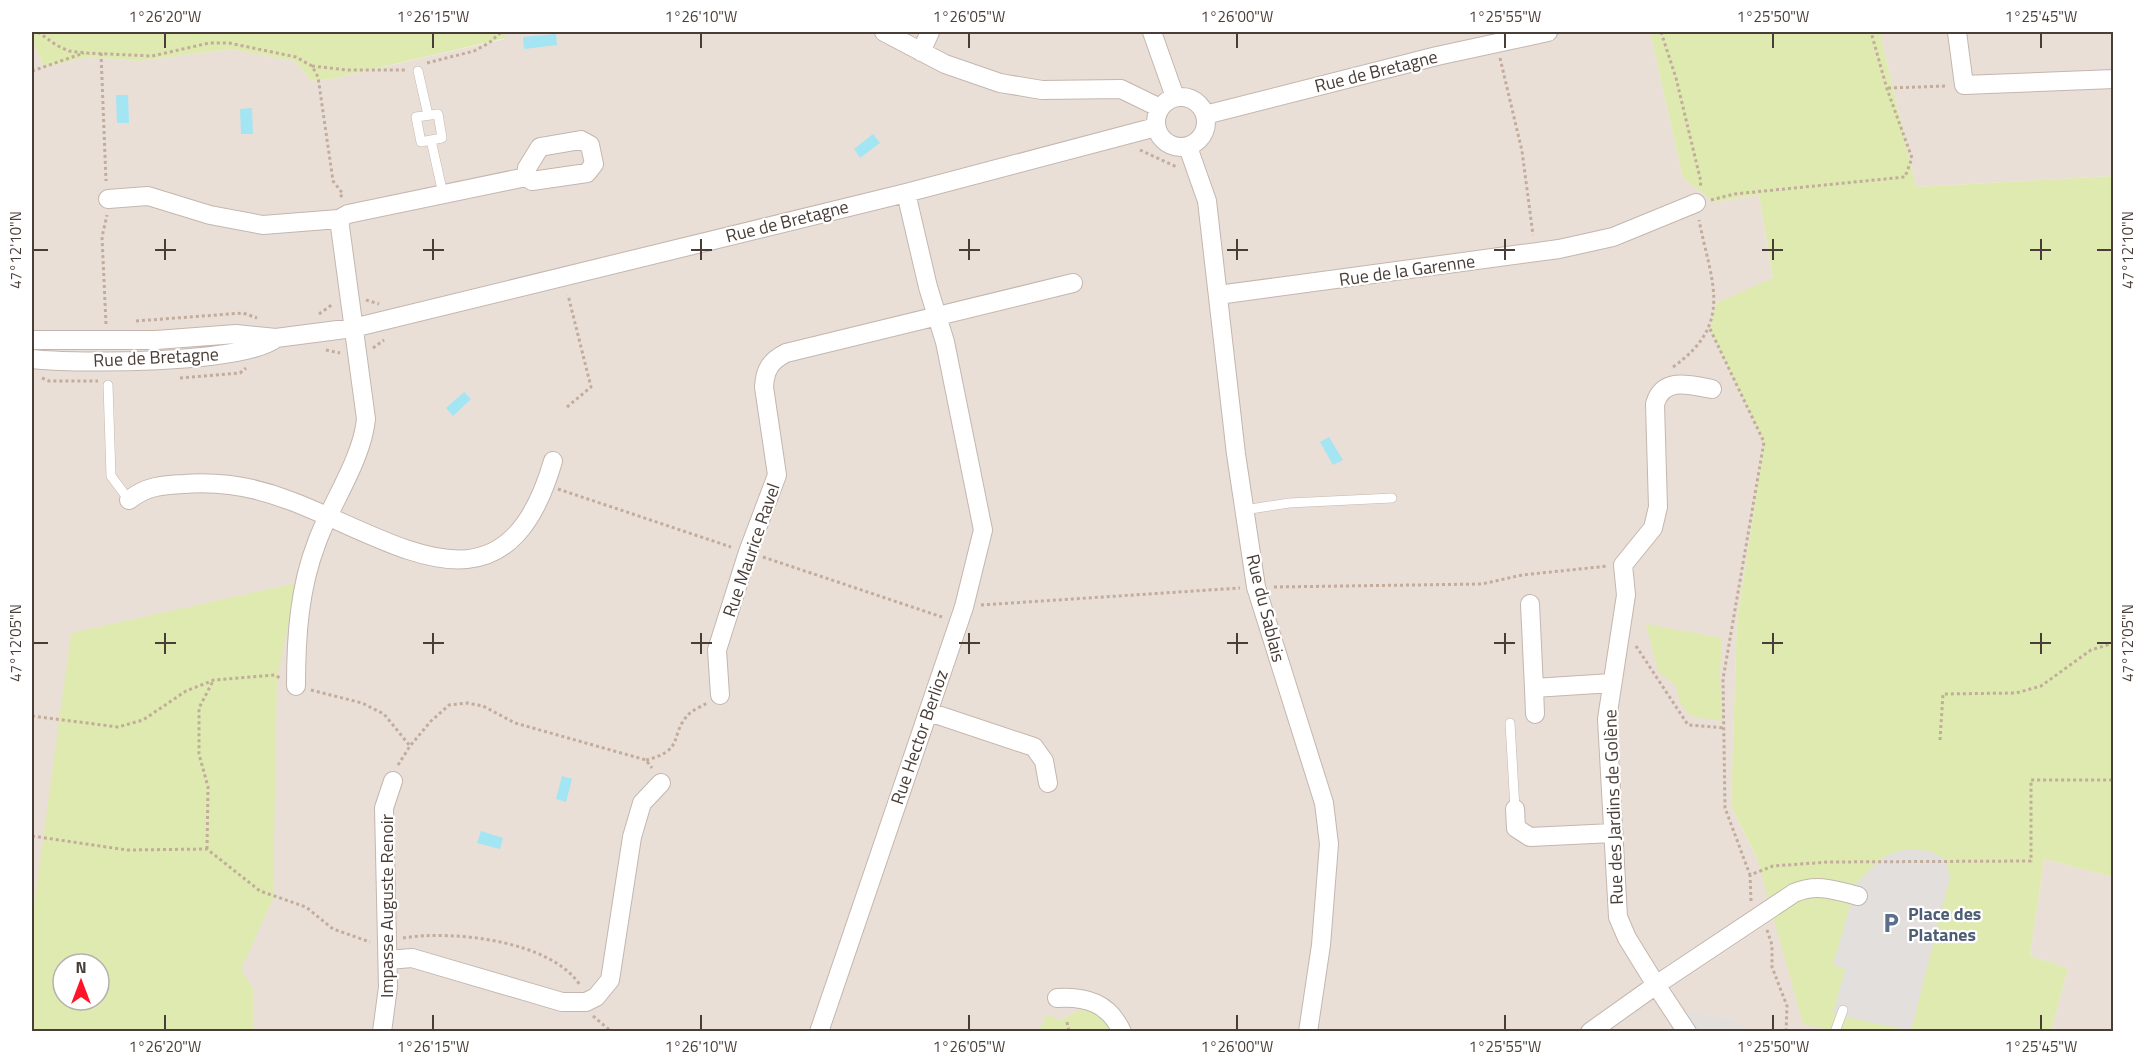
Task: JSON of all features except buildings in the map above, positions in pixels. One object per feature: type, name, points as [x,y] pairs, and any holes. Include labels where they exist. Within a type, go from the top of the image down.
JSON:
[{"type":"street","points":[[884,32],[961,71],[1000,83],[1064,91],[1114,88],[1128,90],[1160,108]]},
{"type":"street","points":[[921,52],[930,32]]},
{"type":"street","points":[[1152,32],[1175,97]]},
{"type":"street","name":"Rue de Bretagne","points":[[1205,115],[1497,37],[1548,32]]},
{"type":"street","points":[[1957,32],[1964,85],[2114,79]]},
{"type":"street","points":[[1175,97],[1193,99],[1200,105],[1205,115],[1204,133],[1198,141],[1188,147],[1168,144],[1160,137],[1156,127],[1160,108],[1175,97]]},
{"type":"street","name":"Rue de Bretagne","points":[[32,340],[106,341],[236,334],[276,338],[353,328],[906,193],[1156,127]]},
{"type":"street","name":"Rue du Sablais","points":[[1188,147],[1207,201],[1244,510],[1256,587],[1319,784],[1328,834],[1321,945],[1308,1032]]},
{"type":"street","points":[[108,200],[148,196],[210,215],[263,225],[339,219],[348,214],[526,177]]},
{"type":"street","name":"Rue Hector Berlioz","points":[[819,1032],[876,858],[964,607],[983,530],[945,342],[936,318],[906,193]]},
{"type":"street","name":"Rue de la Garenne","points":[[1218,295],[1535,253],[1613,237],[1696,203]]},
{"type":"street","points":[[296,686],[296,645],[303,594],[316,544],[364,433],[366,419],[339,219]]},
{"type":"street","name":"Rue Maurice Ravel","points":[[720,695],[717,650],[744,563],[777,475],[764,387],[764,376],[769,365],[786,353],[1073,283]]},
{"type":"street","name":"Rue de Bretagne","points":[[32,359],[107,360],[219,355],[238,353],[269,344],[276,338]]},
{"type":"street","points":[[1623,565],[1653,528],[1658,507],[1654,404],[1657,396],[1665,388],[1679,383],[1712,389]]},
{"type":"street","points":[[129,500],[142,490],[158,486],[220,484],[241,486],[290,500],[428,558],[460,562],[502,548],[524,525],[546,485],[553,461]]},
{"type":"street","name":"Rue des Jardins de Golène","points":[[1623,565],[1626,595],[1617,640],[1607,719],[1618,917],[1627,938],[1687,1032]]},
{"type":"street","points":[[1530,604],[1535,714]]},
{"type":"street","points":[[1534,687],[1612,683]]},
{"type":"street","points":[[929,712],[1034,747],[1044,760],[1048,783]]},
{"type":"street","name":"Impasse Auguste Renoir","points":[[382,1032],[388,987],[384,808],[393,781]]},
{"type":"street","points":[[388,960],[411,958],[562,1002],[586,1002],[596,997],[610,980],[632,837],[642,803],[661,783]]},
{"type":"street","points":[[1515,809],[1516,828],[1530,837],[1612,833]]},
{"type":"street","points":[[1590,1032],[1794,893],[1806,887],[1821,886],[1858,896]]},
{"type":"street","points":[[1057,998],[1076,996],[1096,1002],[1108,1011],[1122,1032]]},
{"type":"lane","points":[[418,71],[428,115]]},
{"type":"lane","points":[[438,114],[442,138],[431,140],[421,142],[416,117],[438,114]]},
{"type":"lane","points":[[431,140],[443,194]]},
{"type":"lane","points":[[108,386],[111,476],[129,500]]},
{"type":"lane","points":[[1244,510],[1289,503],[1392,498]]},
{"type":"lane","points":[[1510,723],[1515,809]]},
{"type":"lane","points":[[1835,1032],[1844,1010]]},
{"type":"path","points":[[38,32],[69,51],[152,56],[209,44],[229,43],[296,57],[312,66],[318,77],[333,181],[343,194],[336,200],[339,219]]},
{"type":"path","points":[[1661,32],[1676,78],[1701,182],[1696,203],[1716,303],[1710,329],[1682,361],[1664,373]]},
{"type":"path","points":[[1696,203],[1734,194],[1905,177],[1912,158],[1887,88],[1871,32]]},
{"type":"path","points":[[1497,37],[1522,151],[1535,253]]},
{"type":"path","points":[[100,52],[108,200],[102,237],[106,341]]},
{"type":"path","points":[[32,71],[86,53]]},
{"type":"path","points":[[1887,88],[1964,85]]},
{"type":"path","points":[[567,407],[591,387],[568,295]]},
{"type":"path","points":[[127,321],[243,313],[261,319]]},
{"type":"path","points":[[95,322],[116,321]]},
{"type":"path","points":[[1710,329],[1764,442],[1723,679],[1725,808],[1750,875],[1752,904]]},
{"type":"path","points":[[964,607],[1256,587],[1482,584],[1522,575],[1623,565]]},
{"type":"path","points":[[1617,640],[1633,641],[1688,725],[1724,728]]},
{"type":"path","points":[[1940,740],[1943,694],[2016,693],[2041,686],[2091,650],[2114,642]]},
{"type":"path","points":[[32,717],[118,727],[142,720],[186,691],[214,680],[274,675],[296,686],[362,703],[384,714],[410,746]]},
{"type":"path","points":[[207,849],[208,787],[199,754],[200,708],[214,680]]},
{"type":"path","points":[[393,781],[397,766],[410,746],[449,705],[467,703],[483,706],[515,723],[646,760],[665,755],[674,746],[690,714],[720,695]]},
{"type":"path","points":[[646,760],[661,783]]},
{"type":"path","points":[[1750,875],[1773,866],[1828,862],[2031,861],[2031,780],[2114,780]]},
{"type":"path","points":[[32,836],[127,850],[207,849],[260,891],[306,907],[333,929],[367,942],[377,944],[414,936],[475,936],[532,951],[570,974],[579,984],[595,1020],[612,1032]]},
{"type":"path","points":[[1763,923],[1770,935],[1772,968],[1787,1006],[1786,1032]]},
{"type":"path","points":[[1067,1022],[1069,1032]]},
{"type":"shaded area","points":[[504,32],[1650,32],[1683,178],[1714,202],[1759,195],[1773,279],[1716,303],[1710,329],[1764,442],[1737,621],[1731,806],[1757,858],[1768,894],[1840,1031],[32,1031],[32,40],[44,67],[89,57],[138,61],[230,49],[295,61],[312,81],[331,79],[505,39]]},
{"type":"shaded area","points":[[1880,32],[2113,32],[2113,176],[1916,187]]},
{"type":"shaded area","name":"Place des Platanes","points":[[1906,849],[1930,851],[1945,859],[1950,877],[1911,1031],[1833,1014],[1845,969],[1833,965],[1857,882],[1884,856]]},
{"type":"shaded area","points":[[2044,859],[2113,877],[2113,1031],[2051,1031],[2068,968],[2030,956]]},
{"type":"shaded area","points":[[1689,1011],[1732,1020],[1747,1031],[1670,1032],[1671,1023]]},
{"type":"green space","points":[[32,32],[504,32],[506,38],[331,79],[312,81],[295,61],[230,49],[138,61],[89,57],[44,67],[32,40]]},
{"type":"green space","points":[[1650,32],[1880,32],[1916,187],[2113,176],[2113,877],[2044,859],[2030,956],[2068,968],[2051,1031],[1840,1032],[1803,1024],[1757,858],[1731,806],[1737,621],[1764,442],[1710,329],[1716,303],[1773,278],[1759,195],[1714,202],[1683,178]]},
{"type":"green space","points":[[297,583],[277,678],[273,899],[241,969],[253,988],[253,1031],[32,1032],[32,920],[71,633]]},
{"type":"green space","points":[[1646,624],[1722,638],[1720,676],[1722,721],[1691,716],[1680,703],[1676,686],[1658,671]]},
{"type":"green space","points":[[1079,1010],[1099,1016],[1107,1022],[1112,1032],[1039,1032],[1046,1015],[1061,1020]]},
{"type":"water","points":[[556,34],[557,45],[524,49],[523,37]]},
{"type":"water","points":[[116,95],[128,95],[129,123],[117,123]]},
{"type":"water","points":[[252,108],[253,134],[241,134],[240,109]]},
{"type":"water","points":[[873,134],[880,143],[860,158],[854,149]]},
{"type":"water","points":[[464,392],[471,399],[453,416],[446,408]]},
{"type":"water","points":[[1329,437],[1343,460],[1333,465],[1320,442]]},
{"type":"water","points":[[562,776],[572,779],[566,802],[556,799]]},
{"type":"water","points":[[481,831],[503,838],[500,849],[477,843]]},
{"type":"place","name":"Place des Platanes","points":[[1891,923]]}]
